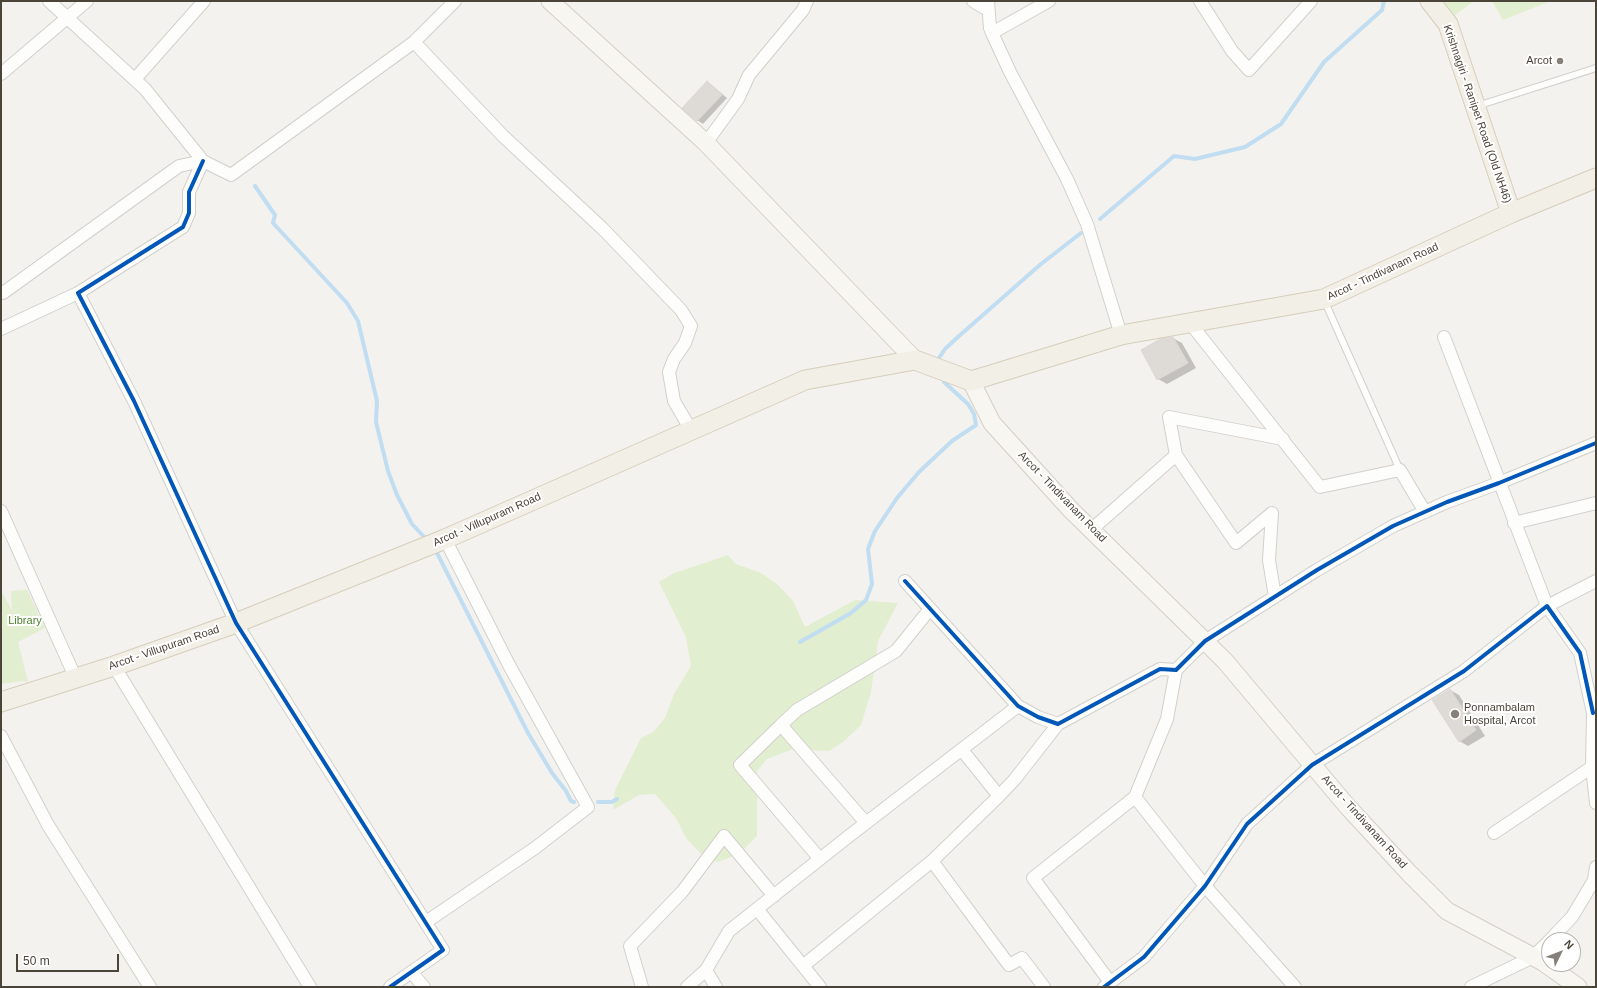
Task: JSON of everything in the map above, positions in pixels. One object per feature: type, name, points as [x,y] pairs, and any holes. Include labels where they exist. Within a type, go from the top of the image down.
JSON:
[{"type":"main road","points":[[550,1],[706,143],[915,360],[972,381]]},
{"type":"main road","name":"Krishnagiri - Ranipet Road (Old NH46)","points":[[1430,1],[1448,24],[1511,213],[1596,178]]},
{"type":"main road","name":"Arcot - Tindivanam Road","points":[[1511,213],[1324,299],[1122,336],[972,381],[992,423],[1091,530],[1225,661],[1347,806],[1447,911],[1534,957],[1578,987]]},
{"type":"main road","name":"Arcot - Villupuram Road","points":[[1,702],[76,679],[236,623],[445,539],[805,380],[915,360]]},
{"type":"street","points":[[50,1],[145,89],[203,161],[231,175],[414,42],[455,1]]},
{"type":"street","points":[[1,74],[87,1]]},
{"type":"street","points":[[135,79],[204,1]]},
{"type":"street","points":[[706,143],[738,99],[749,76],[803,10],[807,1]]},
{"type":"street","points":[[973,1],[988,5],[992,33],[1010,72],[1068,180],[1087,224],[1122,336]]},
{"type":"street","points":[[992,33],[1049,1]]},
{"type":"street","points":[[1200,1],[1232,51],[1249,70],[1311,1]]},
{"type":"street","points":[[414,42],[502,136],[603,230],[681,310],[691,326],[685,343],[674,359],[669,372],[674,401],[691,430]]},
{"type":"street","points":[[2,293],[179,166],[203,161]]},
{"type":"street","points":[[1,329],[78,293],[183,227],[189,213],[189,192],[203,161]]},
{"type":"street","points":[[78,293],[134,401],[236,623],[443,950],[390,987]]},
{"type":"street","points":[[1190,323],[1320,487],[1400,470],[1425,512]]},
{"type":"street","points":[[1444,337],[1547,606],[1580,653],[1595,712],[1592,767],[1596,803]]},
{"type":"street","points":[[1275,597],[1269,560],[1272,513],[1236,543],[1176,455],[1169,417],[1283,440]]},
{"type":"street","points":[[1596,443],[1425,512],[1386,530],[1317,570],[1205,641],[1176,670],[1167,719],[1134,797],[1034,878],[1107,985],[1144,957],[1205,886],[1247,824],[1312,765],[1464,671],[1547,606],[1596,581]]},
{"type":"street","points":[[1091,530],[1176,455]]},
{"type":"street","points":[[1514,523],[1596,503]]},
{"type":"street","points":[[1,511],[76,679]]},
{"type":"street","points":[[426,922],[535,848],[588,807],[509,665],[445,539]]},
{"type":"street","points":[[905,581],[1018,706],[1038,717],[1058,724]]},
{"type":"street","points":[[820,860],[740,765],[798,710],[896,651],[930,609]]},
{"type":"street","points":[[114,666],[310,987]]},
{"type":"street","points":[[803,966],[932,861],[1015,779],[1058,724],[1160,669],[1176,670]]},
{"type":"street","points":[[687,987],[706,970],[729,931],[1018,706]]},
{"type":"street","points":[[781,726],[866,823]]},
{"type":"street","points":[[1,736],[48,825],[150,987]]},
{"type":"street","points":[[962,750],[999,796]]},
{"type":"street","points":[[1494,833],[1592,767]]},
{"type":"street","points":[[1134,797],[1205,886],[1295,987]]},
{"type":"street","points":[[642,987],[630,946],[682,892],[724,836],[774,896]]},
{"type":"street","points":[[932,861],[1009,965],[1022,958],[1044,987]]},
{"type":"street","points":[[1557,932],[1572,917],[1595,883],[1596,867]]},
{"type":"street","points":[[757,909],[820,987]]},
{"type":"street","points":[[1471,987],[1534,957],[1541,949]]},
{"type":"street","points":[[706,970],[716,987]]},
{"type":"street","points":[[411,972],[424,987]]},
{"type":"lane","points":[[1475,107],[1596,68]]},
{"type":"lane","points":[[1324,299],[1400,470]]},
{"type":"green space","points":[[1442,1],[1474,1],[1455,15]]},
{"type":"green space","points":[[1492,1],[1551,1],[1503,20]]},
{"type":"green space","points":[[728,555],[736,564],[761,573],[778,585],[793,601],[805,627],[855,600],[898,603],[878,641],[871,692],[861,725],[843,742],[829,751],[793,749],[767,759],[757,771],[757,836],[739,854],[718,862],[704,857],[686,838],[676,818],[655,794],[639,795],[613,810],[615,790],[641,738],[653,732],[665,718],[674,694],[691,666],[686,637],[659,582],[674,573]]},
{"type":"green space","name":"Library","points":[[1,590],[12,610],[11,591],[27,590],[45,628],[18,642],[28,682],[22,681],[1,684]]},
{"type":"building","points":[[707,81],[722,95],[697,121],[682,108]]},
{"type":"building","points":[[1173,337],[1188,363],[1157,380],[1141,350],[1160,339]]},
{"type":"building","points":[[1450,689],[1476,730],[1459,742],[1432,700]]},
{"type":"waterway","points":[[1100,219],[1174,156],[1195,159],[1245,147],[1281,124],[1324,62],[1382,10],[1384,1]]},
{"type":"waterway","points":[[255,186],[275,215],[273,223],[347,303],[358,321],[377,401],[376,422],[388,471],[397,495],[412,524],[428,541]]},
{"type":"waterway","points":[[939,358],[945,349],[959,336],[1041,264],[1081,233]]},
{"type":"waterway","points":[[800,642],[851,613],[866,600],[872,584],[868,549],[875,531],[897,498],[919,472],[952,441],[976,425],[974,414],[968,404],[944,382]]},
{"type":"waterway","points":[[435,549],[528,733],[552,773],[566,791],[571,801],[574,802]]},
{"type":"waterway","points":[[598,802],[612,802],[617,799]]},
{"type":"cycle path","points":[[203,161],[189,192],[189,213],[183,227],[78,293],[134,401],[236,623],[443,950],[390,987]]},
{"type":"cycle path","points":[[905,581],[1018,706],[1038,717],[1058,724],[1160,669],[1176,670],[1205,641],[1317,570],[1393,526],[1447,502],[1499,483],[1596,443]]},
{"type":"cycle path","points":[[1104,987],[1144,957],[1205,886],[1247,824],[1312,765],[1464,671],[1547,606],[1580,653],[1593,713]]},
{"type":"place","name":"Arcot","points":[[1560,61]]},
{"type":"place","name":"Ponnambalam Hospital, Arcot","points":[[1455,714]]}]
